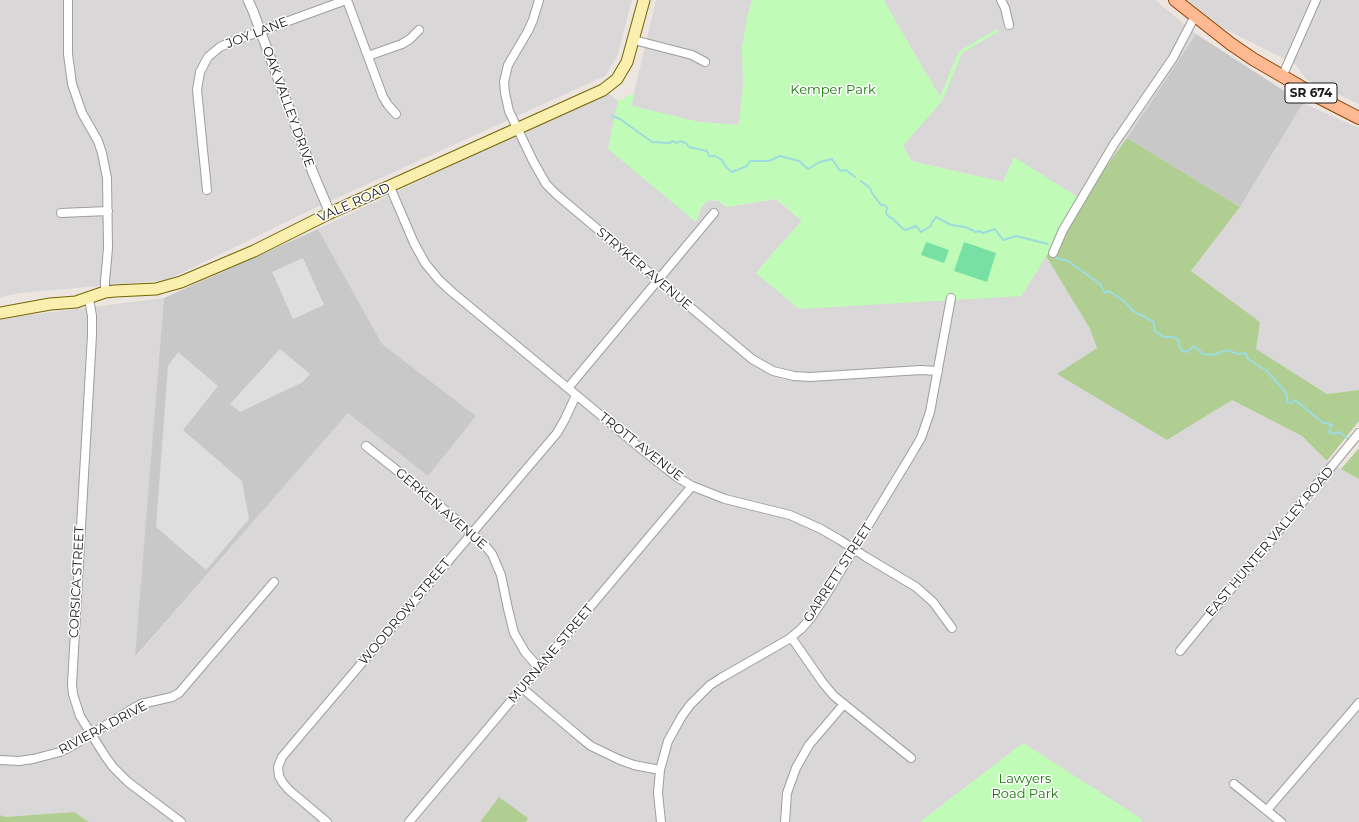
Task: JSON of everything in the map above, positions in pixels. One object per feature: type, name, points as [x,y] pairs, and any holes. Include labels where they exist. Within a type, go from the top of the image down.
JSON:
[{"type":"main road","name":"VALE ROAD","points":[[0,313],[50,304],[76,302],[105,292],[156,289],[181,282],[254,251],[330,213],[603,90],[622,72],[627,62],[644,0]]},
{"type":"main road","name":"SR 674","points":[[1175,0],[1231,44],[1282,77],[1359,118]]},
{"type":"street","points":[[68,0],[68,54],[72,84],[82,113],[98,141],[107,178],[108,248],[105,292]]},
{"type":"street","name":"OAK VALLEY DRIVE","points":[[248,0],[261,31],[313,173],[330,213]]},
{"type":"street","points":[[346,0],[383,97],[396,114]]},
{"type":"street","name":"JOY LANE","points":[[207,190],[197,98],[197,81],[208,57],[220,47],[346,0]]},
{"type":"street","name":"STRYKER AVENUE","points":[[539,0],[528,31],[513,56],[506,74],[504,88],[506,102],[517,129],[546,184],[557,196],[657,281],[762,366],[783,374],[810,377],[921,370],[938,371]]},
{"type":"street","points":[[1001,0],[1005,8],[1009,25]]},
{"type":"street","points":[[1282,77],[1316,0]]},
{"type":"street","points":[[1053,253],[1063,230],[1114,144],[1173,58],[1195,16]]},
{"type":"street","points":[[368,56],[402,44],[410,39],[419,30]]},
{"type":"street","points":[[634,40],[692,55],[704,62]]},
{"type":"street","name":"TROTT AVENUE","points":[[390,187],[414,243],[426,263],[439,280],[458,298],[639,447],[692,486],[725,499],[790,515],[821,529],[916,587],[933,602],[952,628]]},
{"type":"street","points":[[61,213],[108,211]]},
{"type":"street","points":[[568,388],[714,213]]},
{"type":"street","name":"CORSICA STREET","points":[[89,298],[92,316],[92,335],[72,684],[76,705],[80,716],[105,756],[124,778],[181,822]]},
{"type":"street","name":"GARRETT STREET","points":[[661,822],[658,793],[660,770],[663,756],[674,728],[699,695],[721,678],[791,637],[801,629],[814,614],[921,438],[930,412],[951,298]]},
{"type":"street","name":"WOODROW STREET","points":[[327,822],[289,790],[279,773],[280,762],[292,744],[557,432],[576,395]]},
{"type":"street","name":"EAST HUNTER VALLEY ROAD","points":[[1180,650],[1359,433]]},
{"type":"street","name":"GERKEN AVENUE","points":[[366,446],[418,487],[483,543],[497,564],[504,586],[514,633],[525,652],[539,668]]},
{"type":"street","name":"MURNANE STREET","points":[[409,822],[692,486]]},
{"type":"street","name":"RIVIERA DRIVE","points":[[0,760],[19,761],[48,756],[70,746],[141,704],[165,699],[179,693],[274,582]]},
{"type":"street","points":[[791,637],[823,683],[844,704],[911,758]]},
{"type":"street","points":[[522,688],[591,746],[634,765],[660,770]]},
{"type":"street","points":[[1267,810],[1359,702]]},
{"type":"street","points":[[785,822],[787,793],[798,762],[809,745],[844,704]]},
{"type":"street","points":[[1234,784],[1281,822]]},
{"type":"shaded area","points":[[0,0],[632,0],[617,57],[605,76],[315,208],[167,280],[20,293],[0,297]]},
{"type":"shaded area","points":[[656,0],[752,0],[742,47],[743,86],[739,125],[699,122],[631,106]]},
{"type":"shaded area","points":[[885,0],[1155,0],[1196,34],[1127,138],[1082,200],[1014,158],[1003,182],[912,161],[902,146],[942,101],[962,52],[959,51],[940,97],[885,3]]},
{"type":"shaded area","points":[[1187,0],[1359,0],[1359,104],[1306,79],[1295,64],[1221,27]]},
{"type":"shaded area","points":[[1196,34],[1303,103],[1240,207],[1127,138]]},
{"type":"shaded area","points":[[607,92],[618,101],[608,149],[698,218],[701,207],[709,200],[719,201],[726,207],[776,199],[802,221],[756,273],[1021,296],[1046,256],[1090,329],[1097,348],[1058,374],[1167,440],[1232,400],[1302,436],[1327,461],[1359,479],[1359,822],[1140,822],[1142,820],[1023,743],[920,822],[526,822],[528,818],[499,797],[480,822],[89,822],[74,812],[5,817],[0,815],[0,320],[164,298],[136,657],[348,412],[428,476],[476,416],[382,344],[318,229]]},
{"type":"shaded area","points":[[1303,103],[1359,128],[1359,390],[1327,394],[1255,349],[1260,322],[1191,271],[1240,207]]},
{"type":"shaded area","points":[[318,229],[382,344],[476,416],[428,476],[348,413],[135,657],[164,298]]},
{"type":"shaded area","points":[[303,258],[324,305],[293,319],[272,272]]},
{"type":"shaded area","points":[[280,349],[310,374],[303,382],[240,412],[230,404]]},
{"type":"shaded area","points":[[178,352],[218,386],[183,430],[242,481],[249,519],[206,570],[156,527],[168,366]]},
{"type":"green space","name":"Kemper Park","points":[[752,0],[885,0],[885,3],[940,97],[959,51],[997,29],[998,32],[962,53],[942,101],[903,146],[911,161],[1003,182],[1014,157],[1082,200],[1021,296],[799,309],[756,273],[802,221],[776,199],[726,207],[719,201],[709,200],[701,207],[696,222],[608,149],[618,101],[634,93],[632,106],[699,122],[739,125],[743,86],[742,47]]},
{"type":"green space","points":[[1127,138],[1240,207],[1191,271],[1260,322],[1256,349],[1327,394],[1359,390],[1359,421],[1327,461],[1302,436],[1232,400],[1167,440],[1057,374],[1097,348],[1090,329],[1046,256],[1082,200]]},
{"type":"green space","points":[[926,242],[949,250],[944,263],[921,255]]},
{"type":"green space","points":[[964,242],[996,253],[987,282],[954,271]]},
{"type":"green space","points":[[1359,448],[1359,479],[1341,469]]},
{"type":"green space","name":"Lawyers Road Park","points":[[1023,743],[1142,819],[1140,822],[920,822]]},
{"type":"green space","points":[[499,797],[528,818],[526,822],[480,822]]},
{"type":"green space","points":[[74,812],[89,822],[0,822],[0,815],[5,817]]},
{"type":"waterway","points":[[612,116],[620,119],[652,142],[670,143],[672,141],[677,143],[680,141],[686,143],[689,147],[707,151],[709,156],[715,156],[722,160],[725,166],[732,172],[747,166],[750,161],[769,161],[780,156],[799,161],[808,169],[820,162],[832,159],[840,171],[846,170],[855,177]]},
{"type":"waterway","points":[[861,181],[870,188],[881,205],[885,205],[887,208],[886,213],[889,217],[906,230],[916,226],[921,232],[931,226],[936,217],[951,225],[965,227],[976,232],[979,231],[983,233],[995,229],[1003,240],[1016,236],[1048,244]]},
{"type":"waterway","points":[[1056,258],[1068,261],[1100,284],[1105,293],[1109,291],[1125,302],[1133,311],[1154,322],[1154,330],[1163,337],[1173,337],[1178,339],[1181,350],[1187,352],[1194,346],[1203,354],[1213,355],[1227,350],[1238,354],[1246,353],[1248,359],[1267,371],[1287,394],[1287,402],[1292,403],[1295,400],[1322,422],[1332,425],[1329,432],[1333,434],[1339,432],[1347,438]]}]
